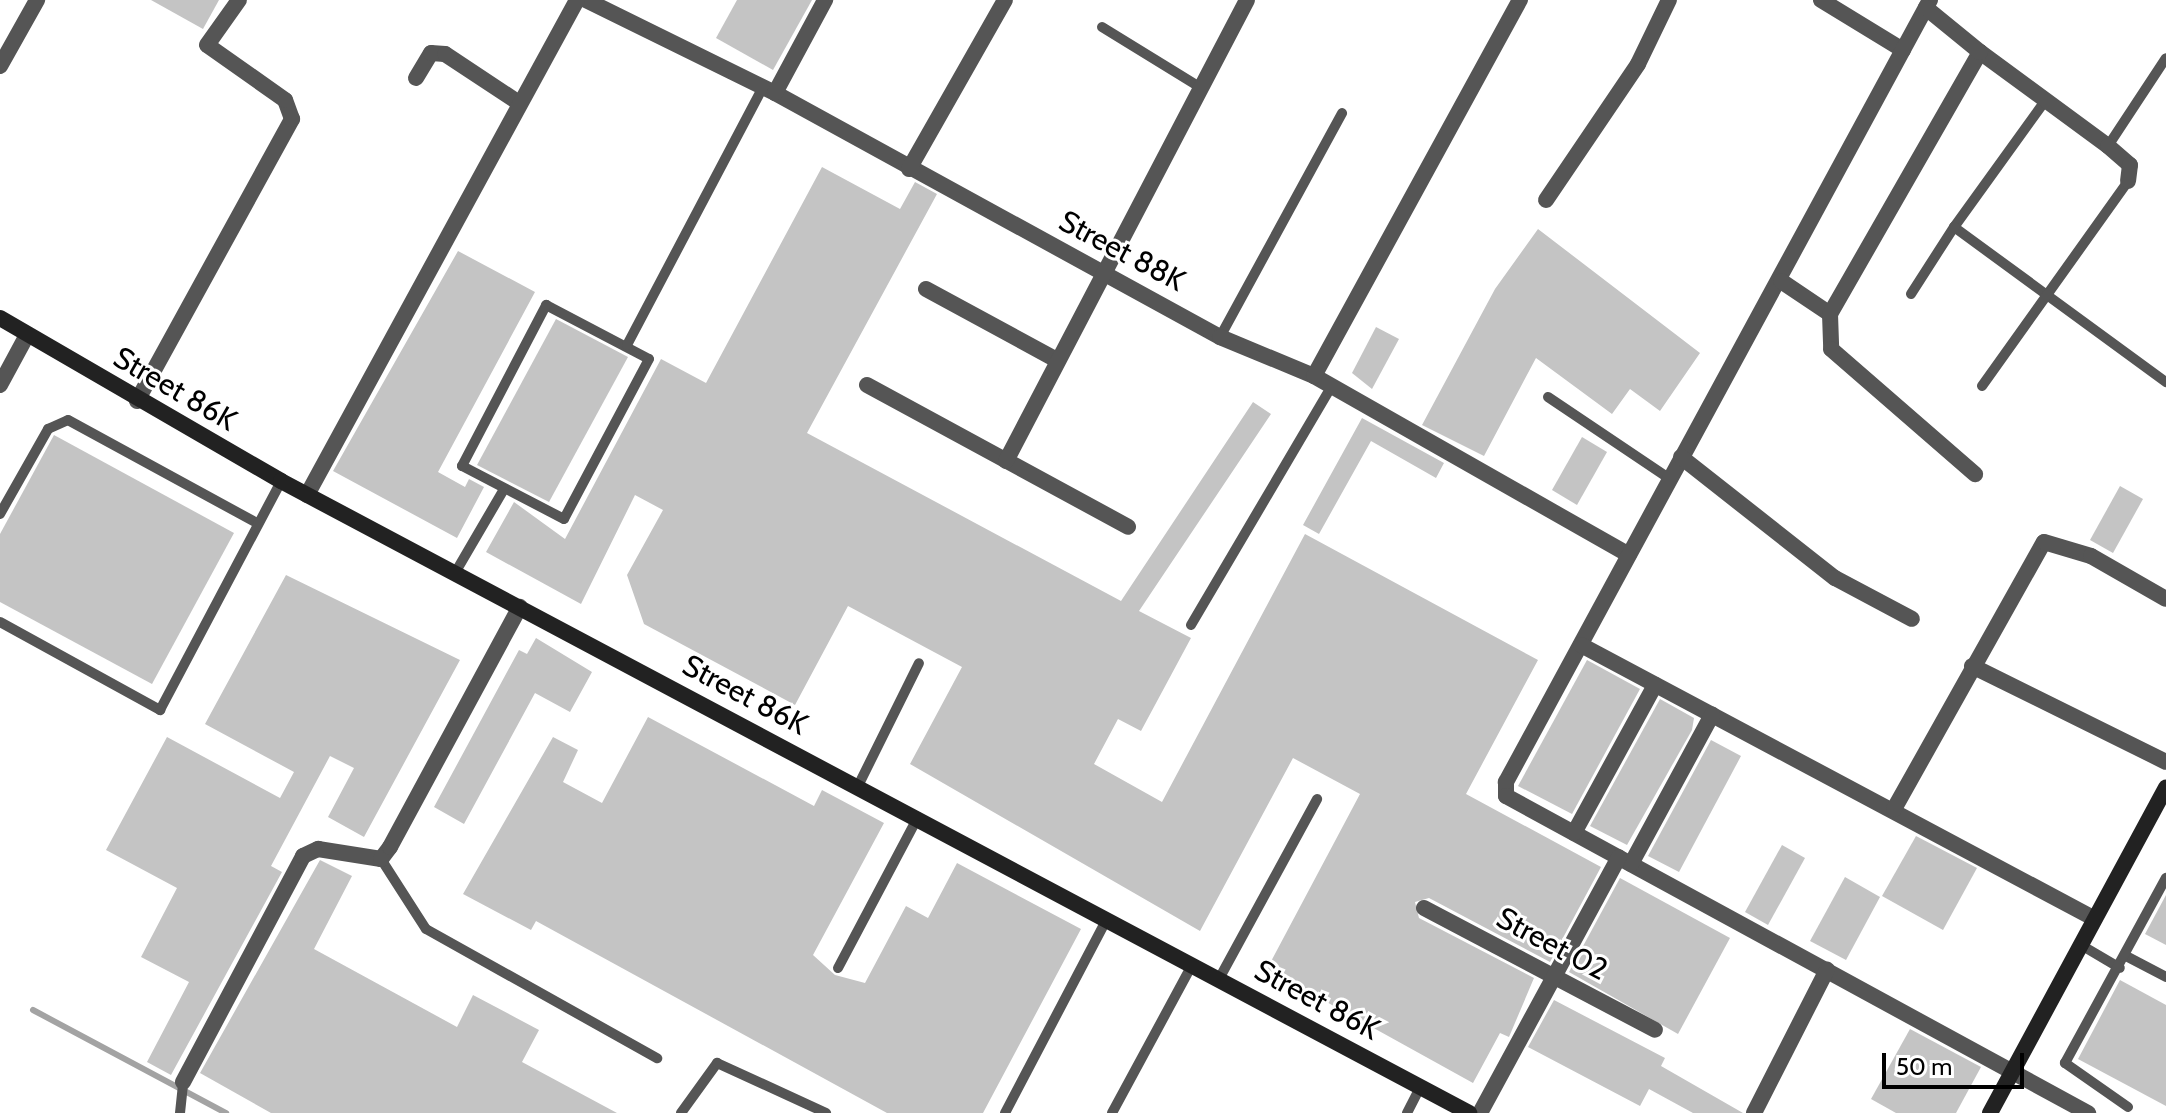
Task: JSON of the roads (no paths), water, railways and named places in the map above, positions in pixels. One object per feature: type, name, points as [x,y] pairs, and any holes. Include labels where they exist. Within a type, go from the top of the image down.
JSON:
[{"type":"street","points":[[0,66],[37,0]]},
{"type":"street","points":[[137,401],[292,119],[285,100],[207,45],[239,0]]},
{"type":"street","points":[[307,495],[577,0]]},
{"type":"street","name":"Street 88K","points":[[586,0],[769,90],[1220,337],[1314,376],[1629,555]]},
{"type":"street","points":[[769,90],[825,0]]},
{"type":"street","points":[[909,169],[1005,0]]},
{"type":"street","points":[[1006,461],[1247,0]]},
{"type":"street","points":[[1314,376],[1520,0]]},
{"type":"street","points":[[1546,200],[1638,64],[1669,0]]},
{"type":"street","points":[[1821,0],[1903,50]]},
{"type":"street","points":[[2088,1113],[1506,796],[1506,782],[1681,457],[1781,281],[1928,4],[1980,52],[2130,165],[2128,181]]},
{"type":"street","points":[[1975,474],[1831,349],[1830,314],[1980,52]]},
{"type":"street","points":[[416,78],[431,53],[445,54],[519,103]]},
{"type":"street","points":[[1781,281],[1830,314]]},
{"type":"street","points":[[926,289],[1057,360]]},
{"type":"street","name":"Street 86K","points":[[0,318],[137,401],[281,481],[918,817],[1469,1113]]},
{"type":"street","points":[[0,385],[27,335]]},
{"type":"street","points":[[867,385],[1128,527]]},
{"type":"street","points":[[1681,457],[1835,578],[1912,619]]},
{"type":"street","points":[[1894,809],[2044,542],[2058,541],[2091,556],[2166,599]]},
{"type":"street","points":[[181,1088],[303,856],[318,849],[381,859],[520,607]]},
{"type":"street","points":[[1581,645],[1894,809],[2095,919]]},
{"type":"street","points":[[1972,666],[2166,762]]},
{"type":"street","points":[[1574,833],[1655,685]]},
{"type":"street","points":[[1480,1113],[1554,977],[1712,715]]},
{"type":"street","points":[[1990,1113],[2166,787]]},
{"type":"street","name":"Street 02","points":[[1424,908],[1655,1030]]},
{"type":"street","points":[[1754,1113],[1827,970]]},
{"type":"lane","points":[[1102,27],[1201,88]]},
{"type":"lane","points":[[2108,146],[2166,58]]},
{"type":"lane","points":[[627,345],[769,90]]},
{"type":"lane","points":[[1911,294],[1954,227],[2045,101]]},
{"type":"lane","points":[[1220,337],[1342,113]]},
{"type":"lane","points":[[1982,386],[2128,181]]},
{"type":"lane","points":[[1954,227],[2166,382]]},
{"type":"lane","points":[[546,305],[627,345],[649,359],[566,517],[504,489],[462,463],[546,305]]},
{"type":"lane","points":[[1191,625],[1332,386]]},
{"type":"lane","points":[[1548,397],[1670,479]]},
{"type":"lane","points":[[0,514],[48,429],[68,420],[257,523]]},
{"type":"lane","points":[[0,622],[160,710],[281,481]]},
{"type":"lane","points":[[455,573],[504,489]]},
{"type":"lane","points":[[858,786],[919,663]]},
{"type":"lane","points":[[1219,979],[1317,799]]},
{"type":"lane","points":[[838,968],[918,817]]},
{"type":"lane","points":[[381,859],[426,929],[657,1058]]},
{"type":"lane","points":[[2128,1107],[2065,1063],[2120,968],[2166,878]]},
{"type":"lane","points":[[1005,1113],[1107,919]]},
{"type":"lane","points":[[2081,945],[2120,968]]},
{"type":"lane","points":[[2126,956],[2166,977]]},
{"type":"lane","points":[[1112,1113],[1192,965]]},
{"type":"lane","points":[[681,1113],[717,1063],[826,1113]]},
{"type":"lane","points":[[1407,1113],[1420,1087]]},
{"type":"lane","points":[[180,1113],[181,1088]]},
{"type":"waterway","points":[[33,1010],[226,1113]]}]
